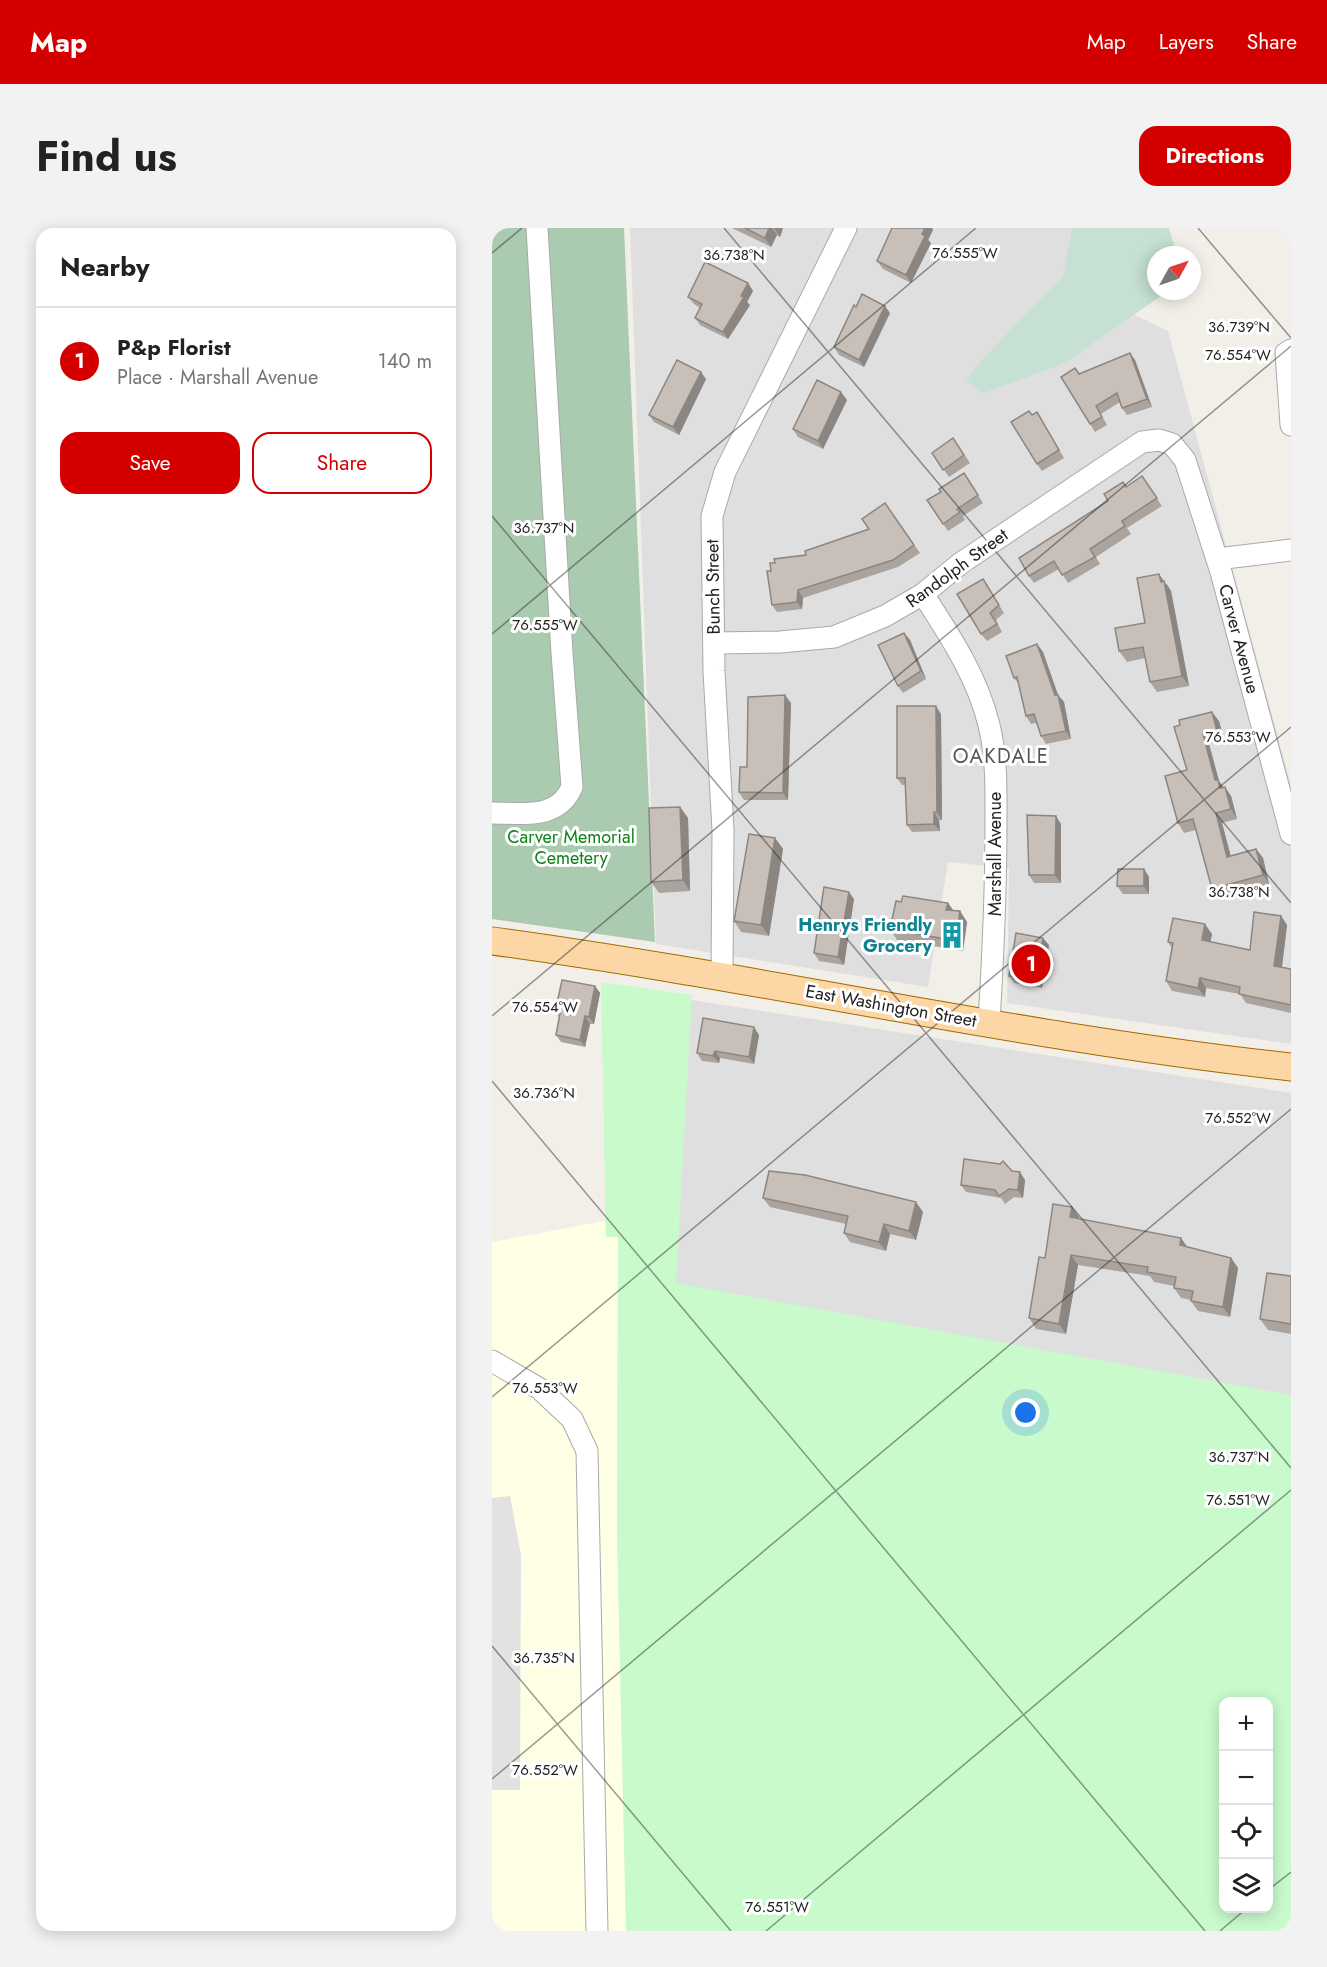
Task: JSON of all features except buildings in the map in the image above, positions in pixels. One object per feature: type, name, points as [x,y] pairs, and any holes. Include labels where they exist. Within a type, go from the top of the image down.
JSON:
[{"type":"main road","name":"East Washington Street","points":[[492,941],[1166,1051],[1291,1067]]},
{"type":"street","points":[[492,813],[547,812],[567,799],[572,787],[537,228]]},
{"type":"street","name":"Bunch Street","points":[[722,977],[723,830],[714,643],[712,516],[719,486],[846,228]]},
{"type":"street","points":[[1291,350],[1286,353],[1291,425]]},
{"type":"street","name":"Randolph Street","points":[[714,643],[780,642],[834,637],[885,616],[923,594],[979,550],[1142,442],[1160,440],[1177,449]]},
{"type":"street","name":"Carver Avenue","points":[[1177,449],[1185,460],[1217,559],[1291,834]]},
{"type":"street","points":[[1217,559],[1291,550]]},
{"type":"street","name":"Marshall Avenue","points":[[923,594],[960,651],[977,688],[989,726],[996,780],[996,900],[989,1022]]},
{"type":"street","points":[[492,1361],[540,1389],[572,1419],[587,1451],[597,1931]]},
{"type":"shaded area","points":[[630,228],[1093,228],[1095,296],[1168,331],[1291,785],[1291,1044],[1007,1003],[1009,868],[948,862],[928,987],[656,944]]},
{"type":"shaded area","points":[[1072,228],[1169,228],[1174,246],[1147,246],[1147,300],[1155,300],[1065,363],[984,393],[966,380],[979,363],[1063,276]]},
{"type":"shaded area","points":[[691,1000],[1291,1093],[1291,1398],[673,1288]]},
{"type":"shaded area","points":[[605,1221],[606,1236],[618,1236],[617,1531],[626,1931],[492,1931],[492,1242]]},
{"type":"shaded area","points":[[510,1496],[521,1555],[520,1790],[492,1790],[492,1498]]},
{"type":"green space","name":"Carver Memorial Cemetery","points":[[492,228],[624,228],[655,942],[492,919]]},
{"type":"green space","points":[[601,982],[692,995],[676,1283],[1291,1395],[1291,1931],[626,1931],[617,1531],[618,1237],[606,1237]]},
{"type":"place","name":"Henrys Friendly Grocery","points":[[952,935]]},
{"type":"place","name":"P&p Florist","points":[[1031,964]]},
{"type":"district","name":"OAKDALE","points":[[1001,756]]}]
